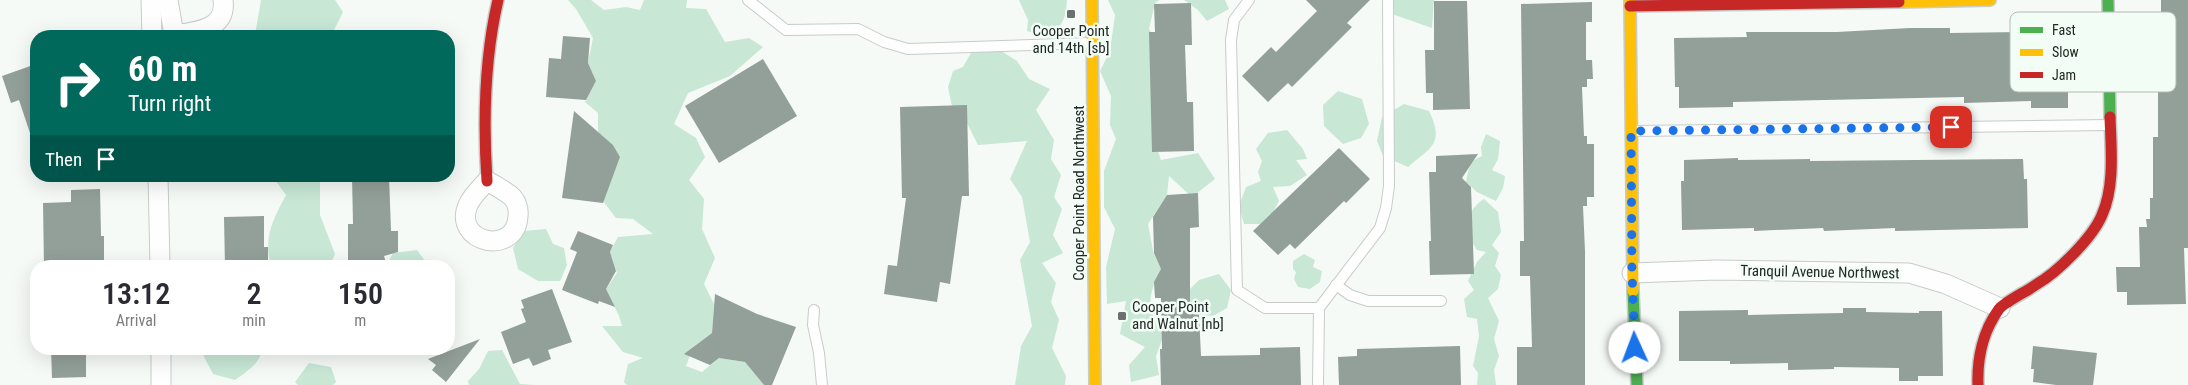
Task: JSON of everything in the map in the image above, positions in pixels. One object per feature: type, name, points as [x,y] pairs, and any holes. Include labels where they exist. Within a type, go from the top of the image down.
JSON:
[{"type":"street","points":[[151,0],[152,30]]},
{"type":"street","points":[[168,0],[172,30]]},
{"type":"street","points":[[204,30],[210,28],[222,14],[223,0]]},
{"type":"street","points":[[487,181],[484,143],[485,94],[494,15],[498,0]]},
{"type":"street","name":"Cooper Point Road Northwest","points":[[1092,0],[1095,385]]},
{"type":"street","points":[[1636,385],[1632,273],[1630,3],[1990,0]]},
{"type":"street","points":[[1978,385],[1977,367],[1984,338],[2000,308],[2046,279],[2079,248],[2102,216],[2109,189],[2110,92]]},
{"type":"street","points":[[158,182],[160,260]]},
{"type":"street","name":"Tranquil Avenue Northwest","points":[[1632,273],[1716,270],[1909,273],[1946,284],[2000,308]]},
{"type":"street","points":[[161,355],[161,385]]},
{"type":"lane","points":[[748,0],[786,30],[858,29],[884,42],[908,49],[1093,42]]},
{"type":"lane","points":[[1249,0],[1234,20],[1232,40],[1237,290],[1265,308],[1319,308]]},
{"type":"lane","points":[[1318,385],[1319,308],[1380,228],[1386,208],[1389,186],[1388,0]]},
{"type":"lane","points":[[1631,131],[2111,126]]},
{"type":"lane","points":[[1336,285],[1350,295],[1368,301],[1441,301]]},
{"type":"lane","points":[[814,310],[813,326],[819,353],[822,385]]},
{"type":"green space","points":[[261,0],[335,0],[343,12],[334,30],[256,30]]},
{"type":"green space","points":[[568,0],[591,0],[604,10],[626,7],[640,10],[644,0],[687,0],[686,8],[706,9],[725,42],[749,38],[763,47],[730,76],[688,93],[674,124],[696,138],[705,157],[689,180],[704,199],[702,229],[715,258],[704,284],[714,304],[712,333],[693,347],[686,366],[702,372],[719,358],[745,362],[764,385],[627,385],[624,382],[628,364],[643,358],[623,352],[602,326],[622,326],[606,289],[617,273],[610,252],[618,237],[653,234],[633,219],[616,218],[603,201],[620,157],[613,145],[598,132],[598,113],[585,102],[596,81],[588,63],[593,38],[576,9]]},
{"type":"green space","points":[[1019,0],[1067,0],[1066,13],[1062,23],[1055,31],[1044,37],[1027,31],[1028,20]]},
{"type":"green space","points":[[1108,0],[1159,0],[1155,3],[1149,29],[1164,55],[1153,137],[1161,160],[1198,153],[1215,179],[1192,197],[1169,176],[1167,195],[1148,224],[1153,251],[1161,269],[1151,295],[1151,309],[1164,334],[1156,356],[1159,375],[1131,382],[1129,365],[1145,347],[1120,334],[1126,301],[1107,304],[1106,267],[1115,229],[1104,207],[1104,171],[1116,139],[1110,125],[1111,96],[1100,71],[1110,51],[1115,15]]},
{"type":"green space","points":[[1184,0],[1225,0],[1229,9],[1207,21],[1198,10]]},
{"type":"green space","points":[[1386,0],[1434,0],[1432,28],[1389,13]]},
{"type":"green space","points":[[998,49],[1017,61],[1029,79],[1050,89],[1036,110],[1054,140],[1051,159],[1061,175],[1054,197],[1062,209],[1053,235],[1063,253],[1042,263],[1056,283],[1051,302],[1059,320],[1052,348],[1066,376],[1065,385],[1015,385],[1021,346],[1032,326],[1020,260],[1030,242],[1022,197],[1010,179],[1027,141],[978,145],[967,123],[952,106],[948,87],[953,71],[963,67],[972,51]]},
{"type":"green space","points":[[1338,91],[1362,99],[1369,124],[1361,138],[1343,144],[1324,126],[1323,105]]},
{"type":"green space","points":[[1404,104],[1429,111],[1436,131],[1433,144],[1408,167],[1383,156],[1377,141],[1382,117]]},
{"type":"green space","points":[[1287,130],[1303,149],[1307,159],[1296,160],[1307,175],[1290,186],[1273,187],[1279,201],[1267,224],[1244,224],[1239,206],[1246,187],[1261,181],[1258,172],[1262,161],[1256,149],[1268,133]]},
{"type":"green space","points":[[1486,134],[1500,141],[1498,159],[1492,170],[1505,176],[1503,188],[1496,201],[1477,192],[1466,182],[1472,163],[1482,156],[1481,147]]},
{"type":"green space","points":[[276,182],[320,182],[320,215],[335,254],[332,260],[270,260],[268,246],[271,229],[286,195]]},
{"type":"green space","points":[[1484,199],[1498,212],[1501,232],[1492,245],[1499,253],[1495,266],[1501,275],[1498,289],[1488,298],[1499,321],[1494,339],[1499,356],[1494,370],[1496,385],[1477,385],[1478,373],[1473,366],[1479,336],[1477,319],[1467,317],[1464,299],[1474,290],[1468,281],[1477,262],[1486,252],[1477,250],[1469,237],[1467,228],[1471,213],[1476,205]]},
{"type":"green space","points":[[546,229],[553,244],[564,248],[567,265],[560,281],[538,281],[518,269],[513,248],[524,231]]},
{"type":"green space","points":[[417,250],[424,260],[389,260],[393,253]]},
{"type":"green space","points":[[1304,254],[1315,260],[1313,267],[1322,271],[1320,282],[1310,289],[1298,287],[1294,279],[1296,272],[1293,269],[1293,261]]},
{"type":"green space","points":[[1219,274],[1231,290],[1227,308],[1213,316],[1199,315],[1190,304],[1190,289],[1199,280]]},
{"type":"green space","points":[[502,350],[520,384],[536,385],[469,385],[468,381],[479,369],[488,351]]},
{"type":"green space","points":[[203,355],[261,355],[256,363],[235,380],[213,374]]},
{"type":"green space","points":[[309,363],[331,367],[336,382],[333,385],[298,385],[295,382]]},
{"type":"building","points":[[1306,0],[1370,0],[1347,23],[1352,27],[1292,87],[1288,83],[1268,102],[1242,76],[1271,47],[1276,52],[1317,11]]},
{"type":"building","points":[[2161,0],[2188,0],[2188,248],[2184,248],[2186,304],[2127,305],[2127,292],[2117,292],[2116,267],[2140,267],[2139,227],[2147,227],[2146,219],[2150,219],[2150,198],[2153,198],[2153,137],[2158,137],[2158,92],[2176,92],[2176,12],[2161,12]]},
{"type":"building","points":[[1434,1],[1467,1],[1470,109],[1433,110],[1433,93],[1426,93],[1425,50],[1434,50]]},
{"type":"building","points":[[1592,2],[1592,22],[1586,22],[1586,60],[1592,60],[1593,79],[1587,79],[1587,87],[1582,87],[1584,136],[1587,136],[1587,144],[1594,144],[1594,197],[1587,197],[1587,206],[1583,206],[1585,385],[1517,385],[1517,347],[1532,347],[1530,276],[1520,276],[1520,241],[1524,241],[1521,4]]},
{"type":"building","points":[[1191,3],[1192,45],[1185,45],[1187,102],[1193,102],[1194,151],[1152,152],[1149,32],[1155,32],[1154,4]]},
{"type":"building","points":[[1950,28],[1950,33],[2010,32],[2010,92],[2068,92],[2068,108],[2031,108],[2031,101],[1964,103],[1964,97],[1733,102],[1733,107],[1679,108],[1679,87],[1675,87],[1674,38],[1747,37],[1746,32],[1837,32]]},
{"type":"building","points":[[563,36],[590,38],[588,63],[596,81],[586,100],[546,97],[549,58],[561,59]]},
{"type":"building","points":[[763,59],[797,116],[719,163],[685,106]]},
{"type":"building","points":[[30,66],[30,133],[19,100],[11,103],[2,76]]},
{"type":"building","points":[[967,105],[969,196],[962,196],[950,284],[940,282],[937,302],[884,294],[888,265],[897,266],[906,198],[902,198],[900,107]]},
{"type":"building","points":[[574,111],[613,145],[620,157],[603,203],[562,198]]},
{"type":"building","points":[[1339,148],[1370,179],[1346,203],[1344,201],[1295,249],[1290,244],[1278,255],[1253,231]]},
{"type":"building","points":[[1478,154],[1462,178],[1471,187],[1474,274],[1430,275],[1429,172],[1436,172],[1436,156]]},
{"type":"building","points":[[1738,158],[1738,160],[1810,159],[1810,161],[2023,159],[2024,179],[2027,179],[2028,228],[1895,231],[1895,228],[1824,231],[1823,228],[1754,231],[1754,228],[1682,230],[1681,181],[1684,181],[1684,160]]},
{"type":"building","points":[[352,182],[389,182],[391,231],[398,231],[398,252],[384,256],[385,260],[348,260],[348,224],[353,224]]},
{"type":"building","points":[[100,189],[101,236],[104,236],[104,260],[44,260],[43,203],[71,202],[71,190]]},
{"type":"building","points":[[1198,193],[1199,227],[1190,228],[1190,304],[1199,315],[1201,356],[1260,355],[1260,348],[1300,347],[1301,385],[1161,385],[1161,298],[1155,298],[1154,282],[1161,269],[1154,253],[1153,217],[1167,195]]},
{"type":"building","points":[[264,216],[264,247],[268,247],[268,260],[225,260],[224,217]]},
{"type":"building","points":[[578,231],[613,245],[610,252],[616,271],[606,289],[615,307],[599,301],[598,304],[562,290],[577,252],[570,249]]},
{"type":"building","points":[[552,289],[572,342],[548,350],[551,359],[533,366],[529,358],[513,364],[501,332],[526,322],[521,309],[524,308],[521,300]]},
{"type":"building","points":[[715,294],[757,314],[796,327],[772,385],[764,385],[745,362],[719,358],[710,365],[684,354],[712,333]]},
{"type":"building","points":[[1843,308],[1866,308],[1866,312],[1919,313],[1919,311],[1942,311],[1943,376],[1918,376],[1918,381],[1899,381],[1899,368],[1834,367],[1834,369],[1788,370],[1788,363],[1730,364],[1730,361],[1679,361],[1679,311],[1748,310],[1748,315],[1843,313]]},
{"type":"building","points":[[480,339],[446,382],[432,370],[436,365],[428,359],[438,355],[455,355],[455,349]]},
{"type":"building","points":[[1460,346],[1461,385],[1339,385],[1338,357],[1357,356],[1357,349]]},
{"type":"building","points":[[2033,346],[2097,353],[2093,385],[2056,385],[2033,382],[2034,369],[2031,369]]},
{"type":"building","points":[[51,355],[86,355],[86,377],[52,378]]},
{"type":"traffic: fast","points":[[2108,0],[2108,12]]},
{"type":"traffic: fast","points":[[2110,92],[2110,117]]},
{"type":"traffic: fast","points":[[1633,291],[1637,385]]},
{"type":"traffic: slow","points":[[1092,0],[1095,385]]},
{"type":"traffic: slow","points":[[1630,0],[1633,291]]},
{"type":"traffic: slow","points":[[1899,2],[1990,0]]},
{"type":"traffic: jam","points":[[487,181],[485,135],[487,68],[498,0]]},
{"type":"traffic: jam","points":[[1630,6],[1899,2]]},
{"type":"traffic: jam","points":[[1978,385],[1982,346],[1989,326],[1999,309],[2033,287],[2064,263],[2091,233],[2102,215],[2111,179],[2110,117]]},
{"type":"place","name":"Cooper Point and 14th [sb]","points":[[1071,14]]},
{"type":"place","name":"Cooper Point and Walnut [nb]","points":[[1122,316]]},
{"type":"route","points":[[1635,348],[1632,273],[1631,131],[1951,127]]}]
